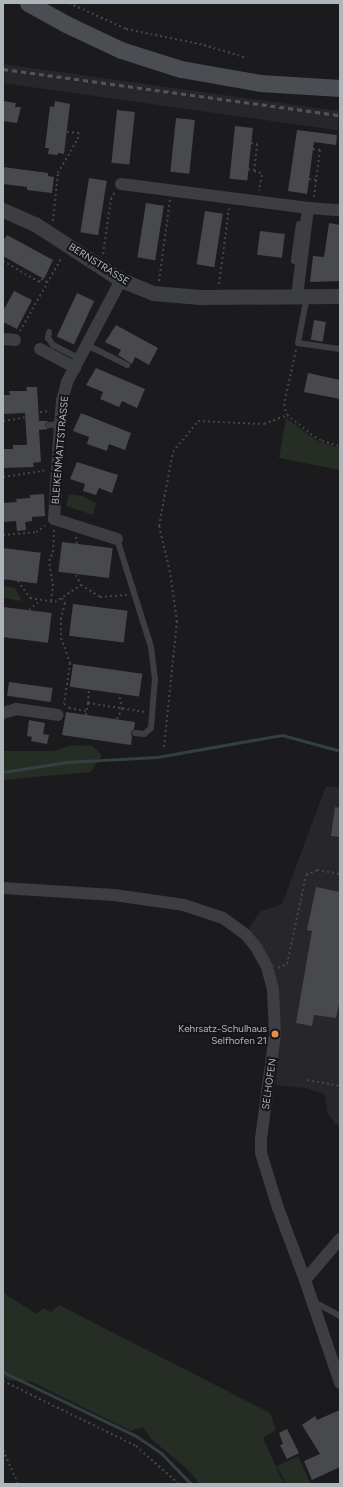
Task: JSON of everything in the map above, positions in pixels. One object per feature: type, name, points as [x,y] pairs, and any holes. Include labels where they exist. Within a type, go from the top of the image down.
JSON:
[{"type":"main road","points":[[28,3],[66,24],[121,50],[181,68],[260,83],[340,88]]},
{"type":"street","points":[[120,184],[258,202],[340,210]]},
{"type":"street","points":[[302,296],[301,265],[310,208]]},
{"type":"street","name":"BERNSTRASSE","points":[[3,210],[24,218],[51,234],[121,280],[158,293],[218,297],[340,296]]},
{"type":"street","name":"BLEIKENMATTSTRASSE","points":[[54,519],[58,468],[54,424],[61,410],[67,382],[78,364],[121,280]]},
{"type":"street","points":[[40,350],[78,364]]},
{"type":"street","points":[[54,519],[117,539]]},
{"type":"street","points":[[3,713],[16,709],[58,715]]},
{"type":"street","name":"SELHOFEN","points":[[3,888],[153,899],[184,904],[223,918],[246,934],[256,947],[267,967],[273,990],[275,1034],[261,1153],[278,1208],[305,1280],[340,1383]]},
{"type":"street","points":[[305,1280],[340,1239]]},
{"type":"lane","points":[[299,224],[294,261],[301,265]]},
{"type":"lane","points":[[302,296],[298,343],[340,349]]},
{"type":"lane","points":[[49,332],[48,338],[54,345],[78,364]]},
{"type":"lane","points":[[87,345],[127,365]]},
{"type":"lane","points":[[117,539],[151,647],[155,678],[151,728],[144,734],[135,733]]},
{"type":"lane","points":[[312,1301],[340,1316]]},
{"type":"path","points":[[69,3],[126,29],[204,45],[247,58]]},
{"type":"path","points":[[51,234],[58,173],[78,139],[79,134],[67,132]]},
{"type":"path","points":[[251,142],[257,144],[254,170]]},
{"type":"path","points":[[310,208],[320,150],[313,149]]},
{"type":"path","points":[[248,169],[259,172],[262,175],[258,202]]},
{"type":"path","points":[[309,180],[316,180]]},
{"type":"path","points":[[101,268],[111,199],[120,184]]},
{"type":"path","points":[[158,293],[172,191]]},
{"type":"path","points":[[218,297],[230,198]]},
{"type":"path","points":[[9,340],[69,245]]},
{"type":"path","points":[[3,261],[39,282],[41,279],[47,282]]},
{"type":"path","points":[[298,343],[284,404],[287,415],[315,437],[322,441],[340,446]]},
{"type":"path","points":[[3,421],[23,418],[30,413],[61,410]]},
{"type":"path","points":[[164,747],[177,622],[170,572],[159,526],[173,452],[198,421],[264,424],[287,415]]},
{"type":"path","points":[[3,477],[58,468]]},
{"type":"path","points":[[3,535],[36,532],[54,519]]},
{"type":"path","points":[[50,601],[53,586],[49,562],[53,552],[54,519]]},
{"type":"path","points":[[76,575],[81,586],[100,597],[135,595]]},
{"type":"path","points":[[18,580],[30,598],[55,602],[81,586]]},
{"type":"path","points":[[62,598],[65,603],[61,618],[61,638],[70,663],[64,704],[69,708],[86,711]]},
{"type":"path","points":[[29,610],[40,600]]},
{"type":"path","points":[[86,715],[89,689]]},
{"type":"path","points":[[117,719],[122,709],[119,694]]},
{"type":"path","points":[[88,703],[152,713]]},
{"type":"path","points":[[267,967],[280,968],[287,964],[306,875],[317,870],[340,874]]},
{"type":"path","points":[[306,1080],[340,1086]]},
{"type":"path","points":[[3,1381],[136,1446],[179,1484]]},
{"type":"path","points":[[3,1450],[18,1484]]},
{"type":"shaded area","points":[[3,64],[340,111],[337,130],[3,83]]},
{"type":"shaded area","points":[[286,418],[319,442],[340,448],[340,470],[279,458]]},
{"type":"shaded area","points":[[69,494],[83,496],[96,503],[93,515],[66,506]]},
{"type":"shaded area","points":[[3,586],[15,588],[22,601],[3,598]]},
{"type":"shaded area","points":[[72,745],[92,746],[102,755],[91,772],[3,780],[3,751],[54,751]]},
{"type":"shaded area","points":[[326,786],[340,788],[340,1125],[335,1124],[327,1112],[325,1094],[305,1088],[276,1085],[280,1021],[274,975],[249,927],[261,911],[282,904]]},
{"type":"shaded area","points":[[3,1293],[37,1314],[43,1308],[51,1312],[59,1305],[270,1413],[276,1430],[263,1438],[284,1484],[200,1484],[186,1468],[151,1439],[143,1427],[131,1431],[32,1382],[8,1380],[3,1376]]},
{"type":"shaded area","points":[[298,1456],[311,1484],[286,1484],[277,1466]]},
{"type":"building","points":[[3,101],[16,103],[15,107],[21,107],[17,123],[3,121]]},
{"type":"building","points":[[55,101],[70,104],[64,154],[58,153],[58,155],[48,154],[49,148],[45,148],[50,106],[54,107]]},
{"type":"building","points":[[117,110],[135,112],[129,165],[111,163]]},
{"type":"building","points":[[176,118],[195,120],[189,174],[170,172]]},
{"type":"building","points":[[235,126],[253,128],[247,181],[229,179]]},
{"type":"building","points":[[297,130],[337,135],[336,145],[314,142],[307,194],[288,191]]},
{"type":"building","points":[[3,167],[48,173],[48,176],[54,177],[52,193],[27,190],[27,187],[3,184]]},
{"type":"building","points":[[89,178],[107,181],[98,235],[80,232]]},
{"type":"building","points":[[146,203],[164,206],[155,260],[137,257]]},
{"type":"building","points":[[205,211],[223,214],[214,267],[197,264]]},
{"type":"building","points":[[329,223],[340,225],[340,281],[310,282],[313,256],[324,257]]},
{"type":"building","points":[[260,231],[285,234],[282,258],[257,255]]},
{"type":"building","points":[[7,235],[53,260],[44,279],[3,256],[3,241]]},
{"type":"building","points":[[14,291],[32,300],[17,329],[3,322],[3,311]]},
{"type":"building","points":[[77,293],[94,301],[74,345],[57,337]]},
{"type":"building","points":[[314,320],[326,322],[323,342],[311,340]]},
{"type":"building","points":[[116,325],[158,348],[149,365],[135,357],[132,364],[118,355],[121,350],[105,342]]},
{"type":"building","points":[[96,368],[145,389],[137,408],[122,401],[119,407],[100,399],[103,392],[86,385]]},
{"type":"building","points":[[308,373],[340,380],[340,399],[304,392]]},
{"type":"building","points":[[26,387],[37,387],[39,421],[48,421],[45,425],[48,429],[39,430],[41,462],[33,463],[34,467],[3,468],[3,449],[13,449],[13,445],[27,445],[25,413],[3,414],[3,395],[10,395],[9,391],[27,391]]},
{"type":"building","points":[[81,413],[131,433],[125,450],[109,444],[107,451],[87,444],[89,437],[73,431]]},
{"type":"building","points":[[77,462],[118,475],[112,493],[99,488],[96,495],[83,491],[85,484],[70,479]]},
{"type":"building","points":[[44,494],[45,516],[32,517],[32,521],[25,522],[26,530],[17,531],[16,521],[3,522],[3,503],[17,502],[16,499],[30,498],[30,495]]},
{"type":"building","points":[[62,542],[113,548],[109,578],[58,572]]},
{"type":"building","points":[[3,548],[41,553],[37,583],[3,579]]},
{"type":"building","points":[[73,604],[128,611],[124,642],[69,636]]},
{"type":"building","points":[[3,607],[52,613],[48,643],[3,637]]},
{"type":"building","points":[[73,664],[142,674],[139,697],[70,687]]},
{"type":"building","points":[[9,682],[53,688],[51,702],[7,696]]},
{"type":"building","points":[[66,712],[135,722],[134,729],[131,732],[131,745],[62,735]]},
{"type":"building","points":[[29,720],[45,723],[43,734],[49,735],[47,744],[31,741],[32,737],[27,736]]},
{"type":"building","points":[[335,807],[340,808],[340,837],[331,836]]},
{"type":"building","points":[[316,887],[340,892],[340,1000],[336,1018],[314,1015],[312,1026],[296,1023],[312,931],[307,930]]},
{"type":"building","points":[[340,1410],[340,1467],[312,1480],[304,1461],[320,1454],[302,1425],[315,1416],[317,1420]]},
{"type":"building","points":[[287,1429],[299,1453],[287,1459],[280,1445],[283,1444],[279,1433]]},
{"type":"waterway","points":[[3,772],[67,762],[157,757],[282,735],[337,750]]},
{"type":"waterway","points":[[3,1372],[136,1436],[161,1453],[191,1484]]},
{"type":"railway","points":[[3,69],[340,115]]},
{"type":"place","name":"Kehrsatz-Schulhaus Selfhofen 21","points":[[275,1034]]}]
